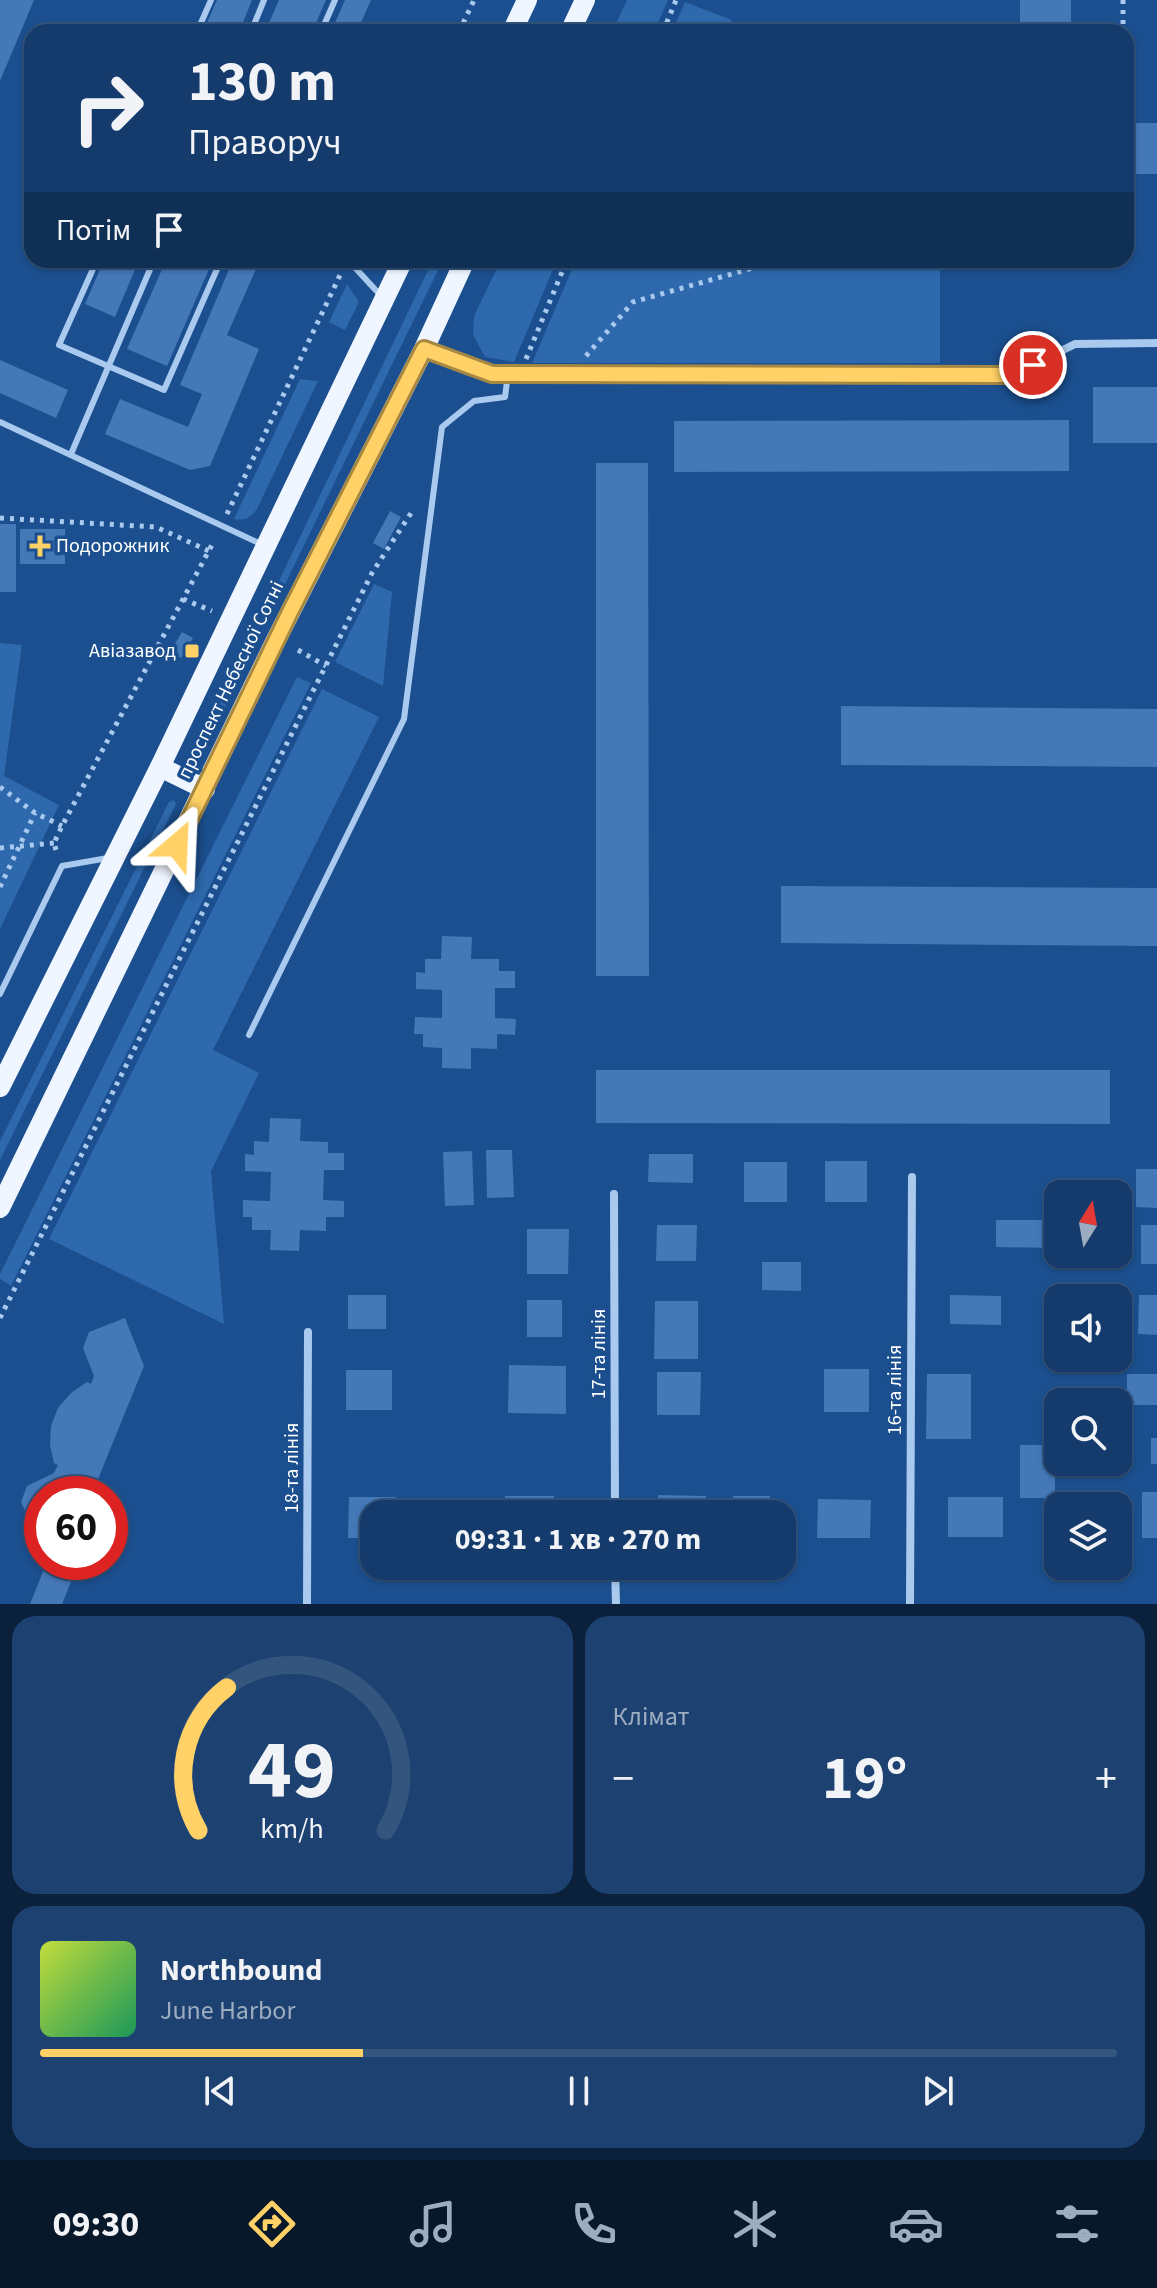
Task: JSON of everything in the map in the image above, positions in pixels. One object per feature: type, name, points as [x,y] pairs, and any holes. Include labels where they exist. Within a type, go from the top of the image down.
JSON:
[{"type":"main road","points":[[516,24],[527,0]]},
{"type":"main road","points":[[574,24],[585,0]]},
{"type":"main road","name":"проспект Небесної Сотні","points":[[0,1087],[160,767],[399,268]]},
{"type":"main road","name":"проспект Небесної Сотні","points":[[0,1208],[461,268]]},
{"type":"main road","points":[[160,767],[205,789]]},
{"type":"street","points":[[424,349],[492,374],[1013,375],[1075,344],[1157,343]]},
{"type":"street","name":"16-та лінія","points":[[910,1604],[912,1177]]},
{"type":"street","name":"17-та лінія","points":[[614,1194],[615,1500]]},
{"type":"street","name":"18-та лінія","points":[[307,1604],[308,1332]]},
{"type":"street","points":[[615,1580],[616,1604]]},
{"type":"lane","points":[[200,24],[211,0]]},
{"type":"lane","points":[[254,24],[264,0]]},
{"type":"lane","points":[[324,24],[335,0]]},
{"type":"lane","points":[[93,268],[59,345],[164,390],[217,268]]},
{"type":"lane","points":[[71,454],[151,268]]},
{"type":"lane","points":[[355,268],[384,300]]},
{"type":"lane","points":[[249,1035],[404,719],[442,427],[474,401],[505,397],[508,374]]},
{"type":"lane","points":[[0,422],[266,546]]},
{"type":"lane","points":[[0,994],[62,866],[115,856]]},
{"type":"path","points":[[463,24],[474,0]]},
{"type":"path","points":[[666,24],[676,0]]},
{"type":"path","points":[[1123,0],[1123,24]]},
{"type":"path","points":[[62,866],[54,843],[62,826],[209,551],[344,268]]},
{"type":"path","points":[[519,374],[564,268]]},
{"type":"path","points":[[570,375],[633,302],[753,268]]},
{"type":"path","points":[[0,1318],[372,573],[436,476]]},
{"type":"path","points":[[0,518],[156,527],[209,551]]},
{"type":"path","points":[[300,651],[326,666]]},
{"type":"path","points":[[0,787],[35,813],[62,826]]},
{"type":"path","points":[[0,887],[35,813]]},
{"type":"path","points":[[0,848],[54,843]]},
{"type":"shaded area","points":[[627,0],[668,0],[658,24],[616,24]]},
{"type":"shaded area","points":[[685,2],[732,20],[730,24],[675,24]]},
{"type":"shaded area","points":[[429,268],[439,268],[269,617],[263,614]]},
{"type":"shaded area","points":[[497,268],[554,268],[514,362],[485,357],[473,335],[474,316]]},
{"type":"shaded area","points":[[573,268],[940,268],[940,363],[532,363]]},
{"type":"shaded area","points":[[347,284],[359,302],[345,330],[329,322]]},
{"type":"shaded area","points":[[300,379],[318,381],[257,509],[247,518],[234,519]]},
{"type":"shaded area","points":[[374,584],[392,592],[383,686],[335,662]]},
{"type":"shaded area","points":[[0,643],[22,645],[4,776],[59,805],[0,929]]},
{"type":"shaded area","points":[[247,647],[253,650],[199,759],[195,759],[193,756]]},
{"type":"shaded area","points":[[297,677],[311,683],[11,1286],[0,1279],[0,1274]]},
{"type":"shaded area","points":[[322,689],[379,717],[213,1050],[259,1073],[211,1171],[224,1324],[49,1239]]},
{"type":"shaded area","points":[[174,800],[176,804],[0,1160],[0,1141],[169,802]]},
{"type":"building","points":[[0,0],[34,0],[0,81]]},
{"type":"building","points":[[217,0],[252,0],[242,24],[206,24]]},
{"type":"building","points":[[279,0],[326,0],[316,24],[268,24]]},
{"type":"building","points":[[345,0],[371,0],[360,24],[334,24]]},
{"type":"building","points":[[1020,0],[1071,0],[1071,24],[1020,24]]},
{"type":"building","points":[[786,22],[821,23],[821,24]]},
{"type":"building","points":[[1134,123],[1157,123],[1157,174],[1134,174]]},
{"type":"building","points":[[101,268],[136,268],[115,317],[85,304]]},
{"type":"building","points":[[162,268],[210,268],[167,366],[127,349]]},
{"type":"building","points":[[230,268],[256,268],[227,335],[259,349],[210,466],[190,470],[105,434],[120,399],[188,427],[202,394],[180,385]]},
{"type":"building","points":[[0,360],[68,390],[56,418],[0,393]]},
{"type":"building","points":[[1093,387],[1157,387],[1157,443],[1093,443]]},
{"type":"building","points":[[1069,420],[1069,471],[674,472],[674,421]]},
{"type":"building","points":[[596,463],[648,463],[649,976],[596,976]]},
{"type":"building","points":[[390,511],[401,517],[384,549],[373,543]]},
{"type":"building","points":[[0,524],[16,524],[16,592],[0,592]]},
{"type":"building","points":[[20,529],[65,529],[65,564],[20,564]]},
{"type":"building","points":[[182,632],[193,638],[181,658],[170,652]]},
{"type":"building","points":[[841,706],[1157,709],[1157,767],[841,765]]},
{"type":"building","points":[[781,886],[1157,888],[1157,946],[781,943]]},
{"type":"building","points":[[442,936],[472,937],[471,959],[499,959],[499,971],[515,971],[515,988],[495,988],[495,1018],[516,1019],[515,1035],[497,1034],[497,1049],[471,1048],[471,1069],[442,1068],[442,1048],[423,1047],[423,1034],[414,1034],[415,1017],[442,1018],[442,990],[416,989],[416,972],[425,973],[425,959],[441,959]]},
{"type":"building","points":[[596,1070],[1110,1070],[1110,1124],[596,1123]]},
{"type":"building","points":[[270,1118],[301,1119],[300,1141],[328,1142],[328,1153],[344,1153],[344,1170],[324,1170],[323,1200],[344,1201],[344,1217],[326,1217],[326,1231],[300,1230],[299,1251],[270,1250],[271,1230],[252,1230],[252,1217],[243,1217],[243,1200],[270,1201],[271,1172],[245,1171],[245,1154],[254,1155],[254,1141],[269,1142]]},
{"type":"building","points":[[486,1150],[512,1150],[514,1197],[487,1198]]},
{"type":"building","points":[[472,1151],[474,1205],[445,1206],[443,1152]]},
{"type":"building","points":[[649,1154],[693,1154],[693,1183],[648,1182]]},
{"type":"building","points":[[825,1161],[867,1161],[867,1202],[825,1202]]},
{"type":"building","points":[[744,1162],[787,1162],[787,1202],[744,1202]]},
{"type":"building","points":[[1136,1169],[1157,1169],[1157,1208],[1136,1207]]},
{"type":"building","points":[[996,1220],[1044,1220],[1044,1248],[996,1247]]},
{"type":"building","points":[[657,1225],[697,1225],[696,1261],[656,1261]]},
{"type":"building","points":[[1141,1225],[1157,1225],[1157,1264],[1141,1264]]},
{"type":"building","points":[[527,1229],[569,1229],[568,1274],[527,1274]]},
{"type":"building","points":[[762,1262],[801,1262],[801,1291],[762,1290]]},
{"type":"building","points":[[348,1295],[386,1295],[386,1329],[348,1329]]},
{"type":"building","points":[[950,1295],[1001,1296],[1001,1325],[950,1324]]},
{"type":"building","points":[[1139,1295],[1157,1295],[1157,1335],[1138,1334]]},
{"type":"building","points":[[527,1300],[562,1300],[562,1337],[527,1337]]},
{"type":"building","points":[[655,1301],[698,1301],[698,1359],[654,1359]]},
{"type":"building","points":[[125,1318],[144,1366],[99,1476],[48,1476],[54,1473],[58,1465],[54,1463],[50,1445],[51,1426],[58,1408],[71,1393],[87,1382],[91,1384],[94,1376],[83,1348],[89,1332]]},
{"type":"building","points":[[509,1365],[566,1366],[566,1414],[508,1413]]},
{"type":"building","points":[[824,1369],[869,1369],[869,1412],[824,1412]]},
{"type":"building","points":[[346,1370],[392,1370],[392,1410],[346,1410]]},
{"type":"building","points":[[657,1372],[701,1372],[700,1415],[657,1415]]},
{"type":"building","points":[[927,1374],[971,1374],[971,1439],[926,1439]]},
{"type":"building","points":[[1127,1374],[1157,1374],[1157,1405],[1132,1405],[1132,1388],[1127,1388]]},
{"type":"building","points":[[1151,1438],[1157,1438],[1157,1464],[1151,1464]]},
{"type":"building","points":[[1020,1445],[1044,1445],[1044,1476],[1055,1476],[1055,1492],[1044,1492],[1044,1498],[1020,1498]]},
{"type":"building","points":[[1142,1492],[1157,1492],[1157,1538],[1142,1538]]},
{"type":"building","points":[[658,1495],[706,1496],[706,1500],[658,1500]]},
{"type":"building","points":[[505,1496],[554,1496],[554,1500],[505,1500]]},
{"type":"building","points":[[733,1496],[770,1496],[770,1500],[733,1500]]},
{"type":"building","points":[[349,1497],[396,1497],[396,1500],[360,1500],[360,1538],[348,1538]]},
{"type":"building","points":[[948,1497],[1003,1497],[1003,1537],[948,1537]]},
{"type":"building","points":[[425,1499],[466,1499],[466,1500]]},
{"type":"building","points":[[818,1499],[871,1500],[870,1538],[817,1538]]},
{"type":"building","points":[[40,1580],[72,1580],[62,1604],[30,1604]]},
{"type":"place","name":"Подорожник","points":[[40,546]]},
{"type":"place","name":"Авіазавод","points":[[192,651]]},
{"type":"route","points":[[177,845],[290,612],[424,349],[492,374],[1013,375],[1033,365]]}]
